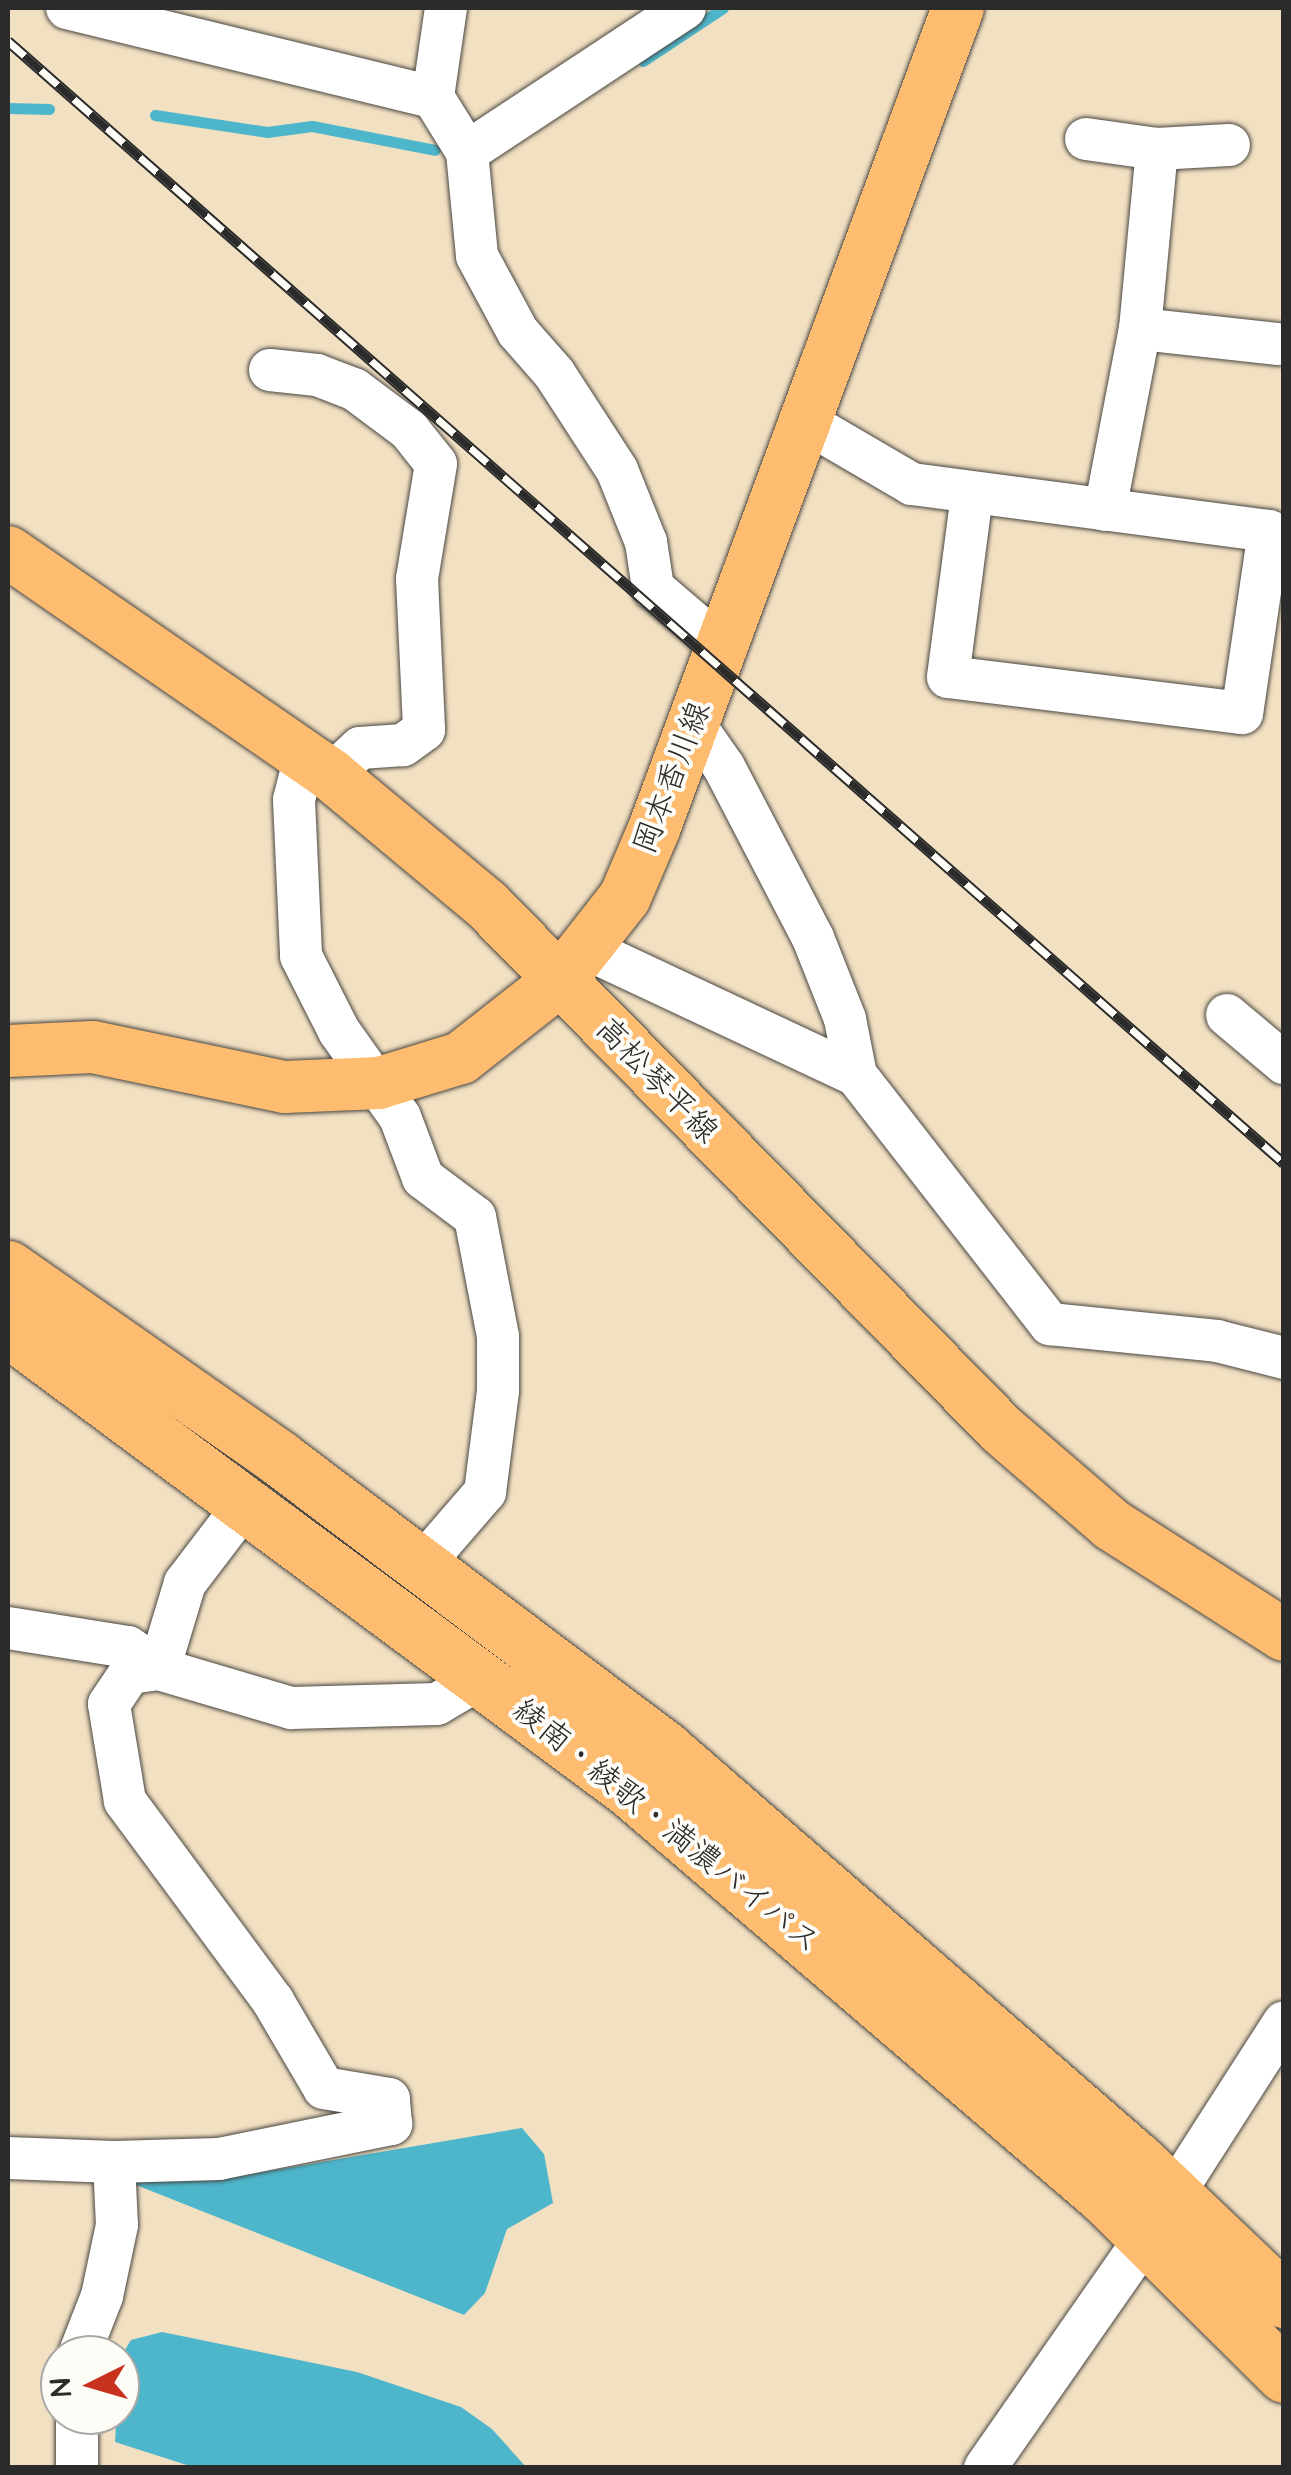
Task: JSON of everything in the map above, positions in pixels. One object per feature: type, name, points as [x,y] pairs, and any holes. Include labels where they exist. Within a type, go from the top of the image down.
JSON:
[{"type":"highway","name":"綾南・綾歌・満濃バイパス","points":[[8,1268],[422,1566],[665,1749],[1160,2215],[1284,2375]]},
{"type":"highway","name":"綾南・綾歌・満濃バイパス","points":[[8,1329],[630,1790],[1160,2215],[1284,2300]]},
{"type":"main road","name":"岡本香川線","points":[[8,1051],[93,1046],[286,1087],[379,1083],[461,1058],[574,965],[625,897],[694,724],[958,8]]},
{"type":"main road","name":"高松琴平線","points":[[8,552],[317,767],[487,905],[574,965],[1002,1430],[1112,1524],[1284,1635]]},
{"type":"street","points":[[67,8],[433,97]]},
{"type":"street","points":[[446,8],[433,97],[467,152],[476,256],[518,332],[554,373],[616,470],[646,542],[653,588],[722,647]]},
{"type":"street","points":[[467,152],[685,8]]},
{"type":"street","points":[[1086,139],[1158,149],[1230,145]]},
{"type":"street","points":[[1104,510],[1140,329],[1158,149]]},
{"type":"street","points":[[1140,329],[1278,344]]},
{"type":"street","points":[[270,370],[317,375],[354,389],[409,430],[436,464],[417,579],[424,730],[403,744],[360,748],[317,767],[294,800],[301,956],[339,1031],[400,1116],[424,1178],[475,1217],[498,1337],[498,1391],[485,1492],[422,1566]]},
{"type":"street","points":[[804,421],[912,484],[972,495],[1269,531],[1242,713],[948,677],[972,495]]},
{"type":"street","points":[[694,724],[724,766],[814,938],[845,1019],[856,1074],[1050,1324],[1216,1340],[1284,1358]]},
{"type":"street","points":[[574,965],[856,1074]]},
{"type":"street","points":[[1228,1015],[1284,1064]]},
{"type":"street","points":[[159,1669],[186,1583],[246,1503]]},
{"type":"street","points":[[8,1628],[128,1648],[159,1669],[291,1708],[437,1704],[481,1678]]},
{"type":"street","points":[[8,2158],[114,2162],[219,2159],[391,2124],[388,2099],[324,2088],[273,2001],[124,1800],[109,1704],[130,1672],[159,1669]]},
{"type":"street","points":[[985,2468],[1160,2215],[1284,2022]]},
{"type":"street","points":[[87,2335],[102,2296],[117,2225],[114,2162]]},
{"type":"street","points":[[77,2435],[77,2468]]},
{"type":"water","points":[[522,2128],[544,2154],[553,2203],[507,2229],[485,2293],[464,2315],[136,2185],[138,2175],[215,2180]]},
{"type":"water","points":[[162,2332],[357,2372],[461,2407],[492,2429],[526,2467],[193,2467],[115,2442],[115,2435],[140,2435],[140,2338]]},
{"type":"waterway","points":[[643,61],[723,8]]},
{"type":"waterway","points":[[8,108],[49,109]]},
{"type":"waterway","points":[[155,115],[267,132],[312,126],[435,150]]},
{"type":"railway","points":[[8,41],[1284,1163]]}]
